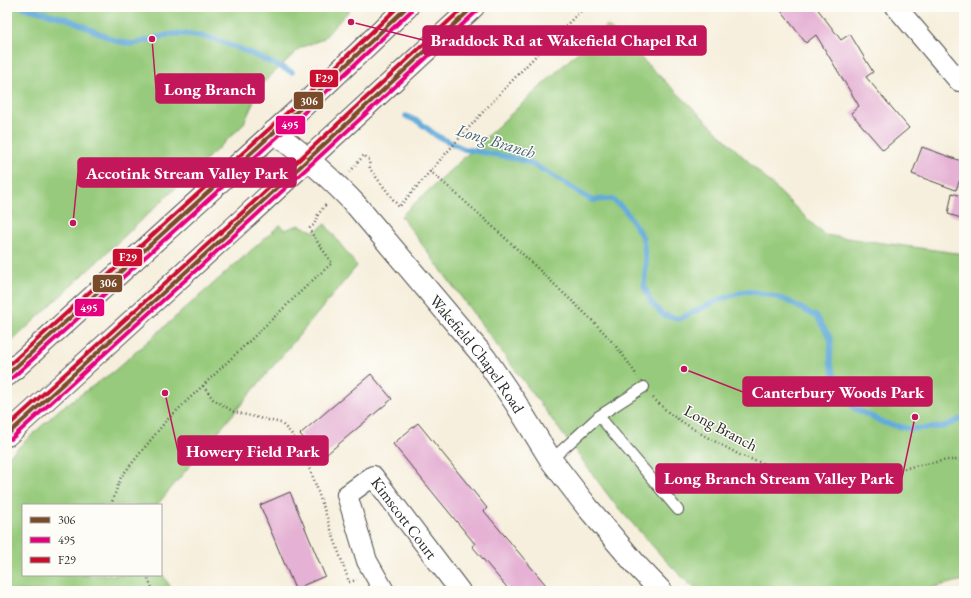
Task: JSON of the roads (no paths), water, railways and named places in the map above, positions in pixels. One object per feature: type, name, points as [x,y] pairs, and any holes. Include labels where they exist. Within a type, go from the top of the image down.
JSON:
[{"type":"main road","points":[[7,375],[274,132],[407,7]]},
{"type":"main road","points":[[7,435],[309,159],[472,7]]},
{"type":"main road","name":"Wakefield Chapel Road","points":[[274,132],[309,159],[356,205],[485,358],[515,402],[551,460],[588,508],[638,567],[661,591]]},
{"type":"street","points":[[896,7],[959,80]]},
{"type":"street","name":"Kimscott Court","points":[[379,583],[367,561],[347,495],[373,476],[460,591]]},
{"type":"lane","points":[[551,460],[599,416],[644,387]]},
{"type":"lane","points":[[599,416],[678,510]]},
{"type":"waterway","name":"Long Branch","points":[[22,7],[68,19],[116,41],[133,44],[171,34],[190,34],[211,38],[238,48],[292,72]]},
{"type":"waterway","name":"Long Branch","points":[[406,116],[419,122],[437,136],[464,149],[528,162],[552,175],[591,200],[612,199],[625,210],[643,238],[646,264],[644,286],[651,302],[663,315],[679,319],[721,299],[746,291],[766,294],[788,301],[817,317],[831,339],[830,362],[838,386],[854,408],[884,423],[911,429],[942,427],[964,418]]},
{"type":"place","name":"Braddock Rd at Wakefield Chapel Rd","points":[[351,22]]},
{"type":"place","name":"Long Branch","points":[[152,39]]},
{"type":"place","name":"Accotink Stream Valley Park","points":[[73,223]]},
{"type":"place","name":"Canterbury Woods Park","points":[[684,369]]},
{"type":"place","name":"Howery Field Park","points":[[165,393]]},
{"type":"place","name":"Long Branch Stream Valley Park","points":[[915,417]]}]
